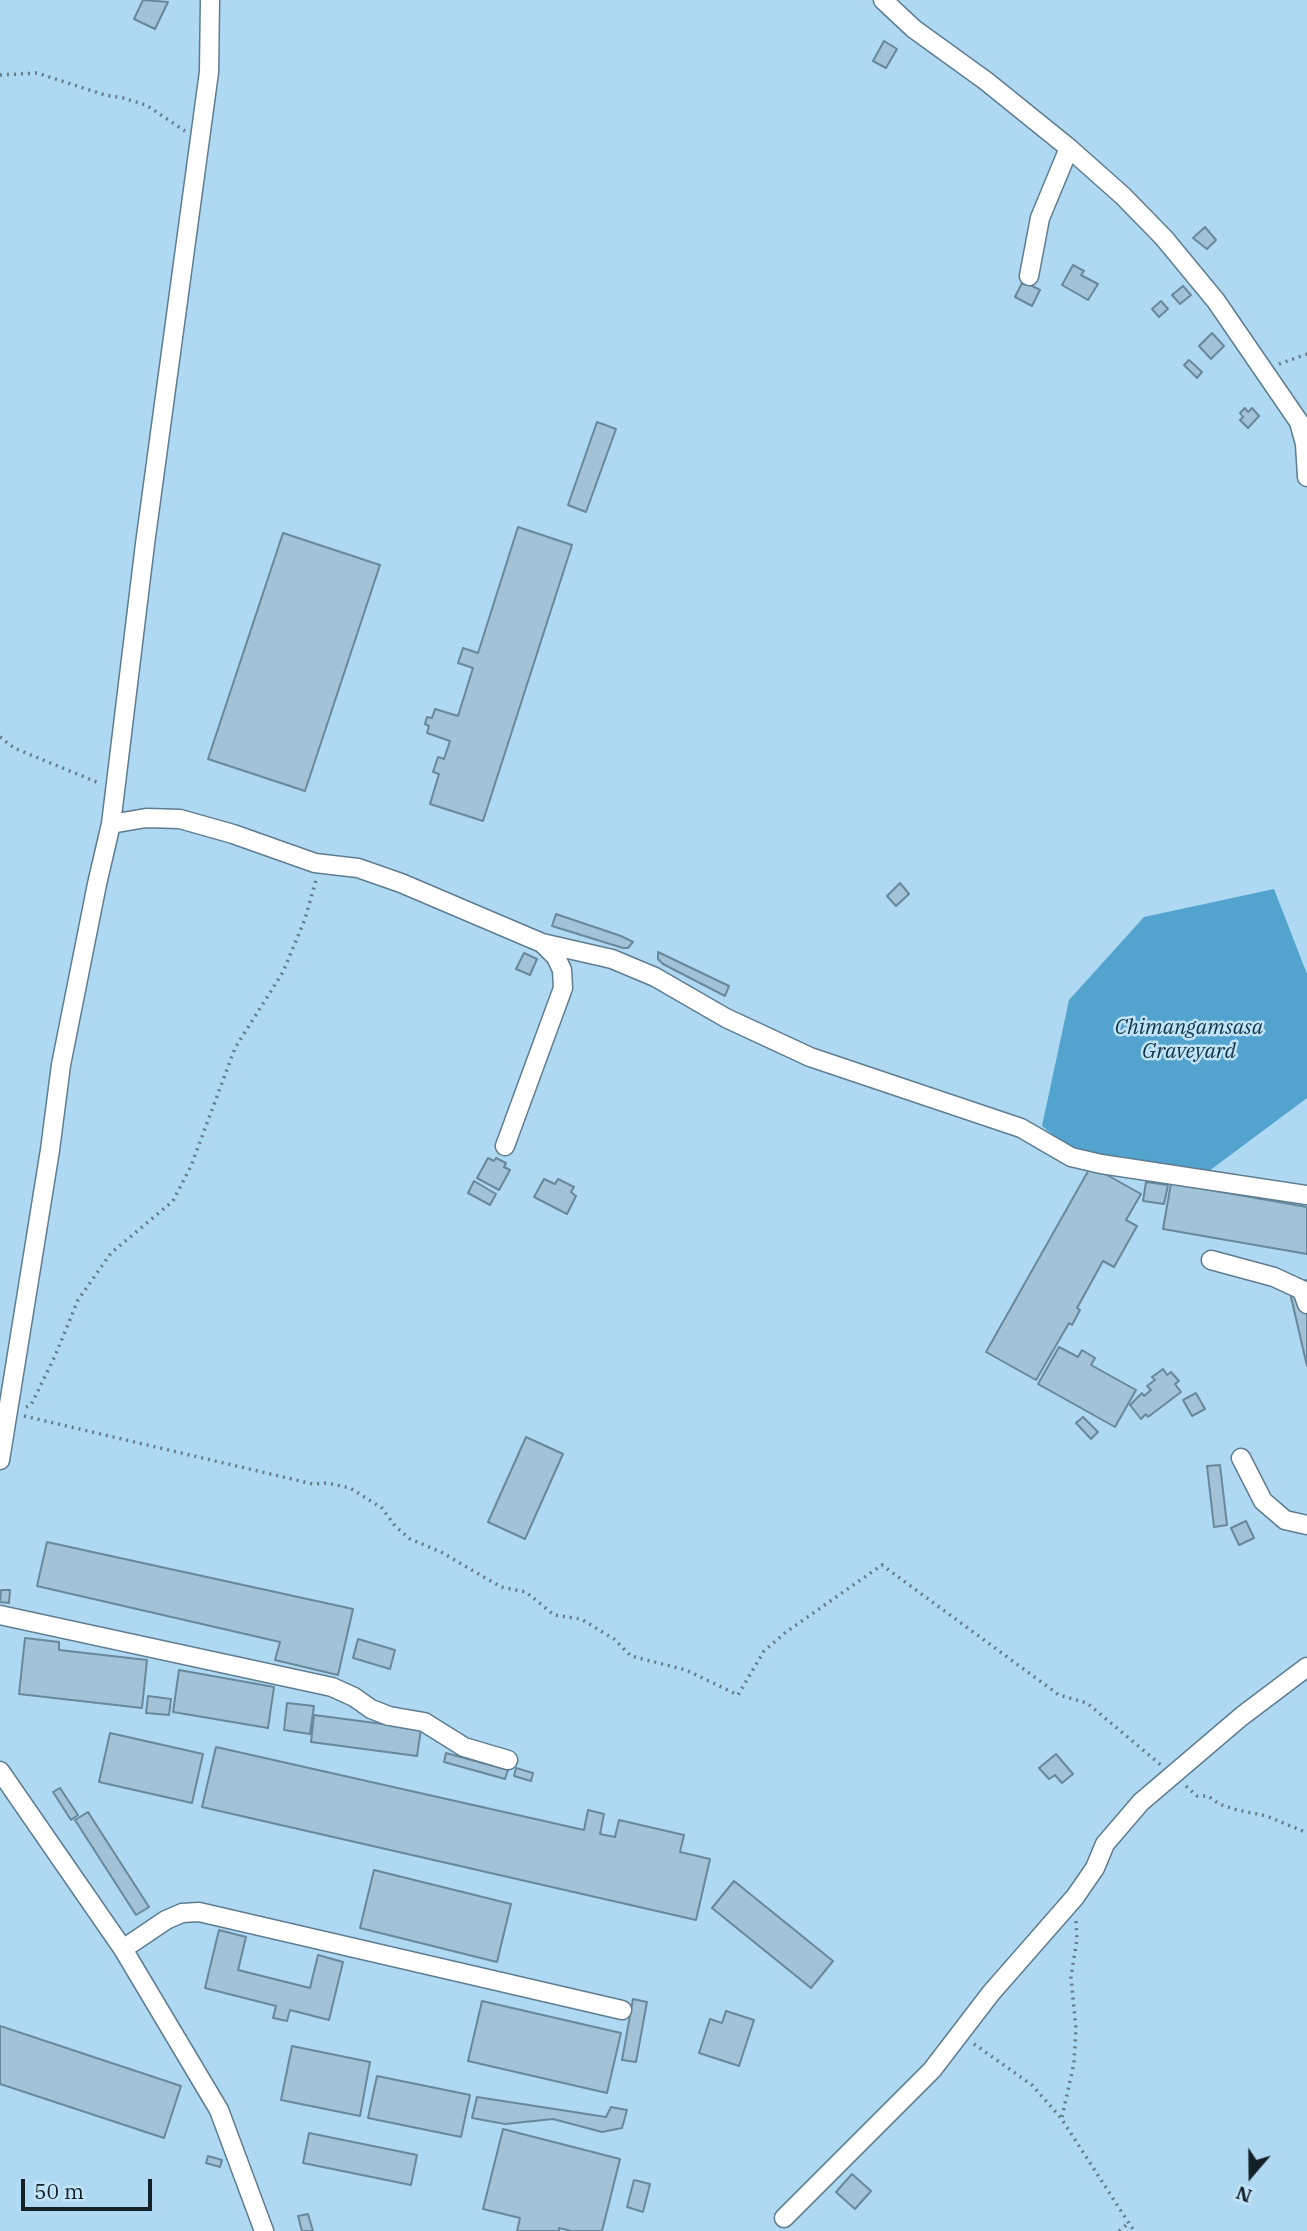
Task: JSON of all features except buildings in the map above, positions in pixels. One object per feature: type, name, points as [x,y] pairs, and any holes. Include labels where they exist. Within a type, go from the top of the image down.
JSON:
[{"type":"street","points":[[0,1460],[61,1065],[116,790],[145,544],[209,72],[211,0]]},
{"type":"street","points":[[883,0],[914,29],[986,81],[1069,148],[1123,196],[1164,238],[1216,302],[1299,422],[1305,444],[1307,477]]},
{"type":"street","points":[[1029,276],[1040,218],[1069,148]]},
{"type":"street","points":[[111,824],[146,817],[180,819],[233,834],[315,863],[358,867],[542,943],[612,959],[645,972],[726,1018],[810,1057],[1021,1128],[1072,1157],[1139,1170],[1307,1195]]},
{"type":"street","points":[[505,1146],[563,988],[562,970],[556,957],[542,943]]},
{"type":"street","points":[[1211,1261],[1274,1277],[1302,1290],[1307,1304]]},
{"type":"street","points":[[1241,1458],[1263,1501],[1285,1520],[1307,1525]]},
{"type":"street","points":[[0,1615],[331,1688],[354,1697],[370,1709],[389,1716],[424,1722],[464,1747],[508,1760]]},
{"type":"street","points":[[784,2218],[932,2070],[990,1993],[1075,1897],[1095,1868],[1105,1843],[1141,1802],[1172,1774],[1307,1667]]},
{"type":"street","points":[[0,1770],[123,1949],[219,2110],[264,2231]]},
{"type":"street","points":[[123,1949],[166,1920],[182,1913],[199,1912],[622,2010]]},
{"type":"path","points":[[0,75],[37,73],[146,105],[170,123],[200,137]]},
{"type":"path","points":[[1267,373],[1270,367],[1307,354]]},
{"type":"path","points":[[0,737],[14,748],[116,790]]},
{"type":"path","points":[[9,1412],[31,1405],[78,1300],[111,1253],[173,1202],[191,1166],[235,1048],[283,972],[305,919],[317,878],[337,864]]},
{"type":"path","points":[[9,1412],[313,1484],[327,1483],[350,1488],[382,1508],[395,1526],[410,1539],[441,1552],[501,1587],[526,1592],[554,1615],[581,1619],[614,1639],[631,1656],[686,1670],[738,1695],[764,1651],[786,1632],[882,1565],[1059,1695],[1087,1703],[1197,1796],[1209,1796],[1228,1807],[1267,1816],[1307,1833]]},
{"type":"path","points":[[1061,2118],[1074,2063],[1076,2029],[1071,1977],[1077,1939],[1075,1897]]},
{"type":"path","points":[[959,2034],[1032,2085],[1061,2118],[1134,2231]]},
{"type":"path","points":[[1119,2231],[1129,2224]]},
{"type":"shaded area","points":[[0,0],[1307,0],[1307,2231],[0,2231]]},
{"type":"green space","name":"Chimangamsasa Graveyard","points":[[1274,889],[1307,974],[1307,1098],[1209,1171],[1071,1150],[1042,1126],[1069,1000],[1144,917]]}]
